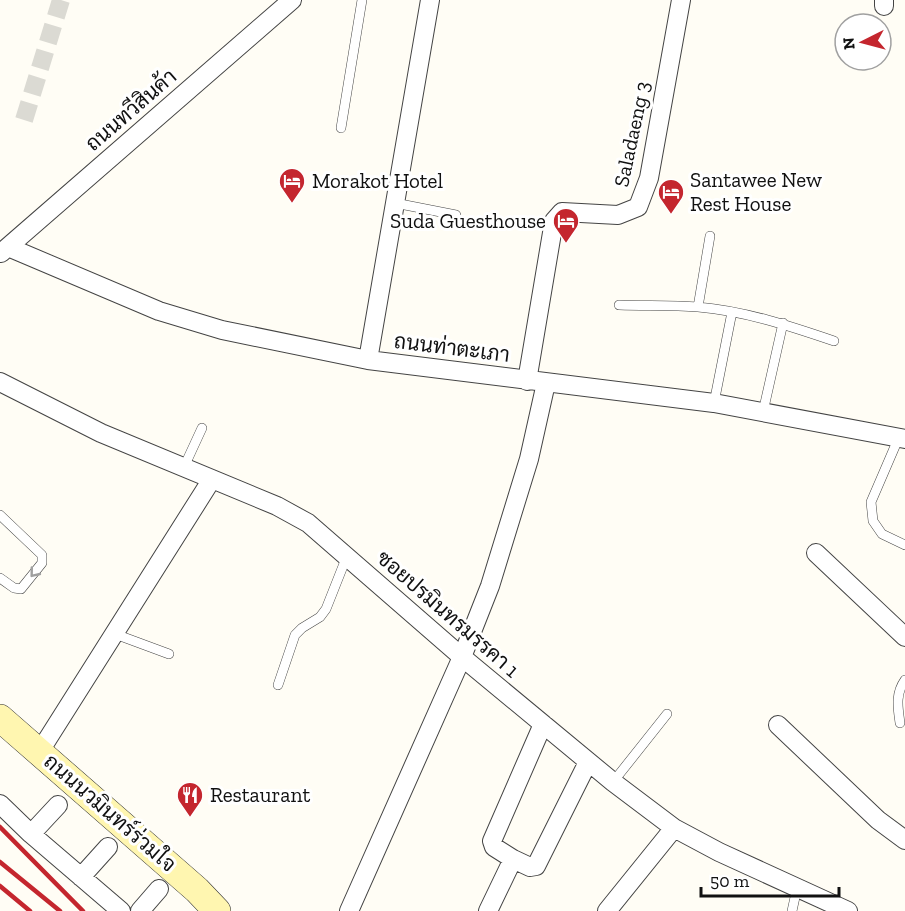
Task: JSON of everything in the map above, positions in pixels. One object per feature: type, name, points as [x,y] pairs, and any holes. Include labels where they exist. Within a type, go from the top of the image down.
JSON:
[{"type":"street","name":"ถนนทวีสินค้า","points":[[4,251],[292,0]]},
{"type":"street","points":[[368,360],[430,0]]},
{"type":"street","name":"Saladaeng 3","points":[[527,381],[554,221],[562,212],[618,215],[638,207],[649,178],[681,0]]},
{"type":"street","name":"ถนนท่าตะเภา","points":[[4,251],[190,322],[368,360],[714,403],[902,438]]},
{"type":"street","name":"ซอยปรมินทรมรรคา 1","points":[[0,382],[101,433],[277,506],[308,523],[462,657],[588,762],[674,828],[836,909]]},
{"type":"street","points":[[349,911],[462,657],[490,586],[529,459],[546,383]]},
{"type":"street","points":[[40,751],[212,478]]},
{"type":"street","points":[[816,553],[905,636]]},
{"type":"street","name":"ถนนนวมินทร์ร่วมใจ","points":[[0,718],[40,751],[218,911]]},
{"type":"street","points":[[543,724],[492,841],[494,847],[513,860],[530,867],[536,866],[588,762]]},
{"type":"street","points":[[778,725],[878,820],[905,840]]},
{"type":"street","points":[[0,804],[31,834],[121,911]]},
{"type":"street","points":[[31,834],[58,805]]},
{"type":"street","points":[[607,911],[674,828]]},
{"type":"street","points":[[81,877],[108,847]]},
{"type":"street","points":[[488,911],[513,860]]},
{"type":"street","points":[[140,911],[159,889]]},
{"type":"lane","points":[[341,128],[362,0]]},
{"type":"lane","points":[[395,203],[456,215]]},
{"type":"lane","points":[[698,307],[710,236]]},
{"type":"lane","points":[[618,305],[698,307],[732,312],[783,324],[834,341]]},
{"type":"lane","points":[[714,403],[732,312]]},
{"type":"lane","points":[[763,412],[783,324]]},
{"type":"lane","points":[[184,467],[202,428]]},
{"type":"lane","points":[[902,438],[871,502],[873,521],[882,534],[905,545]]},
{"type":"lane","points":[[0,515],[42,555],[42,563],[21,589],[14,588],[0,578]]},
{"type":"lane","points":[[278,685],[295,635],[320,617],[326,609],[347,556]]},
{"type":"lane","points":[[115,634],[169,654]]},
{"type":"lane","points":[[900,723],[897,701],[905,680]]},
{"type":"lane","points":[[613,782],[667,714]]},
{"type":"lane","points":[[792,911],[797,888]]},
{"type":"tunnel","points":[[24,120],[61,0]]},
{"type":"railway","points":[[0,827],[83,911]]},
{"type":"railway","points":[[0,862],[60,911]]},
{"type":"railway","points":[[0,886],[30,911]]},
{"type":"place","name":"Morakot Hotel","points":[[292,204]]},
{"type":"place","name":"Santawee New Rest House","points":[[671,215]]},
{"type":"place","name":"Suda Guesthouse","points":[[566,244]]},
{"type":"place","name":"Restaurant","points":[[190,818]]}]
